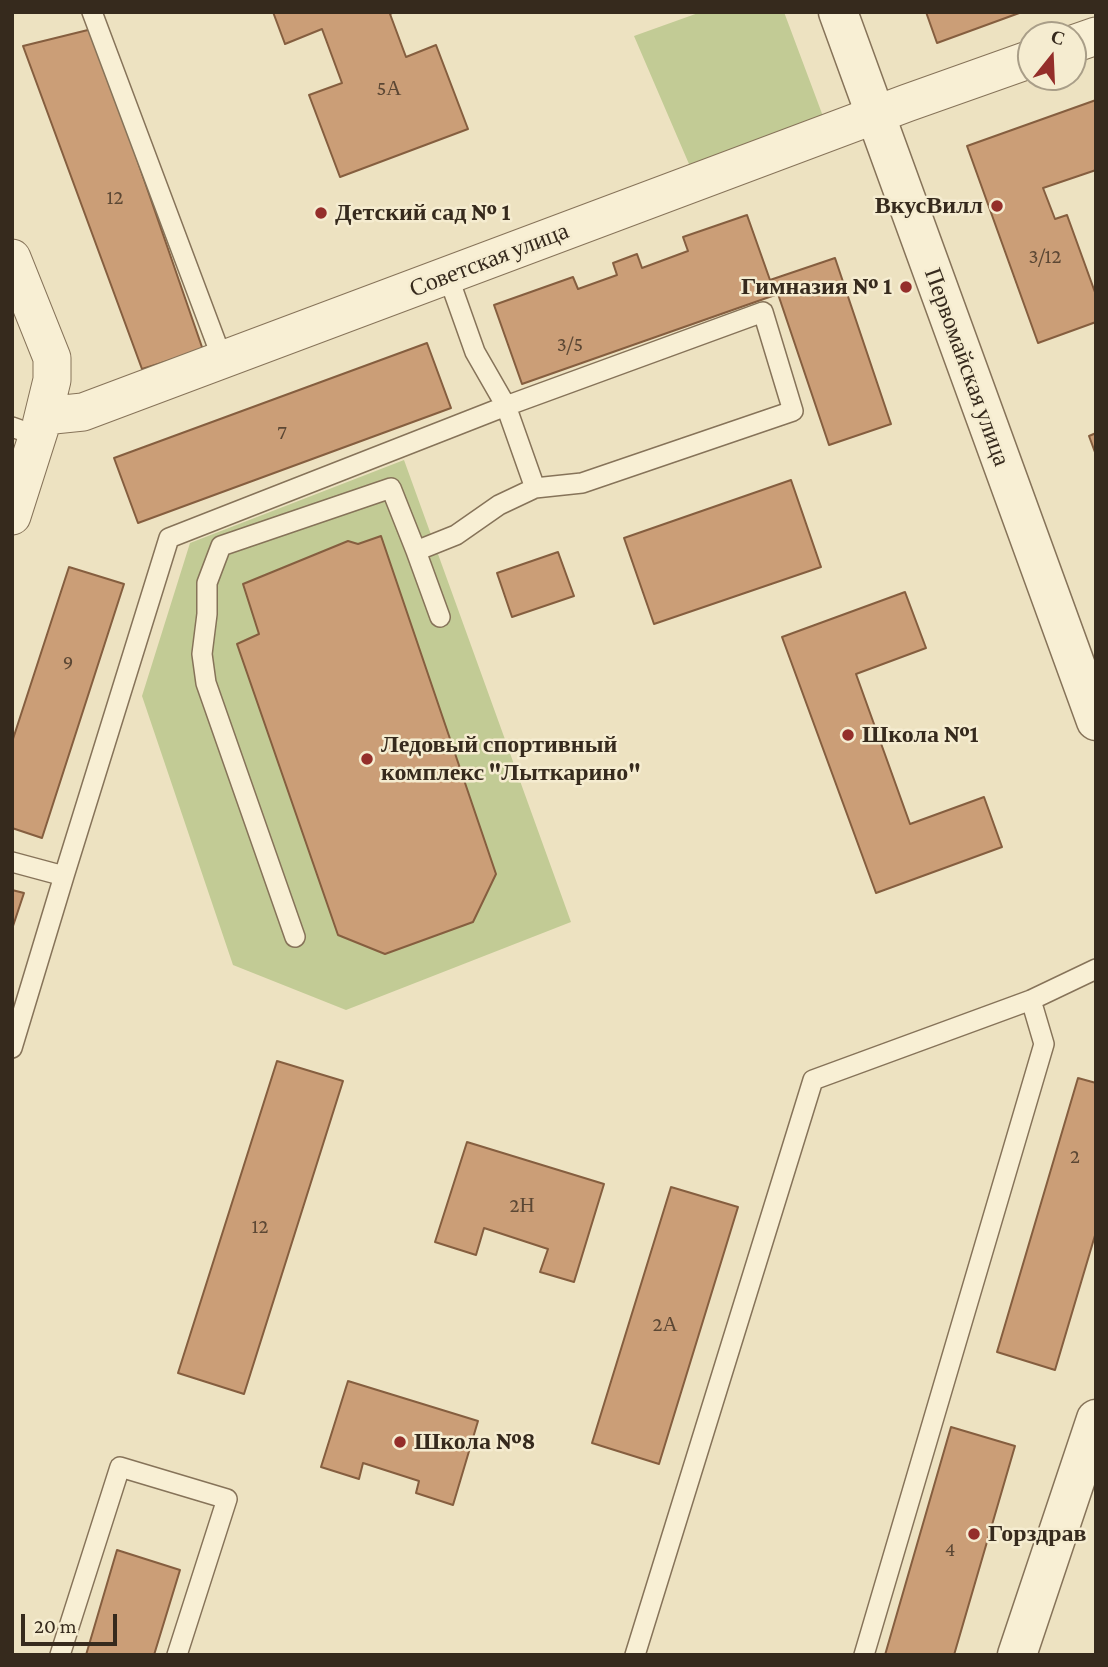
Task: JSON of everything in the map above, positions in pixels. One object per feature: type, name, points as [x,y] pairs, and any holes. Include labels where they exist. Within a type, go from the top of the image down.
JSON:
[{"type":"street","name":"Первомайская улица","points":[[838,12],[1096,722]]},
{"type":"street","name":"Советская улица","points":[[31,427],[83,412],[223,361],[1017,64]]},
{"type":"street","points":[[12,258],[52,358],[52,380],[31,427],[12,516]]},
{"type":"street","points":[[1017,1655],[1096,1419]]},
{"type":"lane","points":[[92,12],[223,361]]},
{"type":"lane","points":[[448,276],[475,352],[506,406],[534,488]]},
{"type":"lane","points":[[12,1048],[169,538],[506,406],[762,312],[793,411],[582,483],[534,488],[499,505],[456,535],[416,551]]},
{"type":"lane","points":[[295,937],[206,683],[202,654],[207,614],[207,583],[220,546],[391,488],[440,617]]},
{"type":"lane","points":[[12,862],[64,876]]},
{"type":"lane","points":[[635,1655],[813,1080],[1031,1000],[1096,969]]},
{"type":"lane","points":[[864,1655],[1044,1044],[1031,1000]]},
{"type":"lane","points":[[60,1655],[120,1467],[227,1499],[177,1655]]},
{"type":"green space","points":[[701,12],[784,12],[824,119],[692,171],[634,36]]},
{"type":"green space","points":[[404,460],[571,922],[346,1010],[233,965],[142,696],[190,543]]},
{"type":"building","points":[[273,12],[394,12],[390,14],[406,57],[436,45],[468,129],[340,177],[309,95],[342,83],[322,29],[285,44]]},
{"type":"building","points":[[926,12],[1022,12],[937,43]]},
{"type":"building","points":[[92,29],[203,350],[142,369],[23,46]]},
{"type":"building","points":[[1096,100],[1096,170],[1043,188],[1055,219],[1067,215],[1096,295],[1096,322],[1038,343],[967,146]]},
{"type":"building","points":[[747,215],[770,280],[835,258],[891,424],[829,445],[778,294],[522,384],[494,305],[573,277],[578,289],[617,275],[613,263],[637,254],[642,268],[688,251],[683,237]]},
{"type":"building","points":[[427,343],[451,408],[138,523],[114,458]]},
{"type":"building","points":[[1096,433],[1096,455],[1089,436]]},
{"type":"building","points":[[791,480],[821,567],[654,624],[624,538]]},
{"type":"building","name":"Ледовый спортивный комплекс \"Лыткарино\"","points":[[381,536],[496,874],[473,922],[385,954],[338,935],[237,644],[259,634],[243,584],[348,541],[358,544]]},
{"type":"building","points":[[558,552],[574,596],[512,617],[497,573]]},
{"type":"building","points":[[69,567],[124,584],[42,838],[12,828],[12,742]]},
{"type":"building","name":"Школа №1","points":[[905,592],[926,648],[856,674],[910,824],[984,797],[1002,847],[876,893],[782,637]]},
{"type":"building","points":[[12,890],[24,893],[12,929]]},
{"type":"building","points":[[277,1061],[343,1081],[244,1394],[178,1373]]},
{"type":"building","points":[[1078,1078],[1096,1083],[1096,1232],[1055,1370],[997,1352]]},
{"type":"building","points":[[467,1142],[604,1184],[574,1282],[540,1272],[548,1249],[484,1228],[476,1255],[435,1242]]},
{"type":"building","points":[[671,1187],[738,1207],[659,1464],[592,1443]]},
{"type":"building","name":"Школа №8","points":[[348,1381],[478,1421],[453,1505],[416,1493],[419,1481],[363,1463],[359,1479],[321,1467]]},
{"type":"building","points":[[951,1427],[1015,1446],[954,1655],[885,1655]]},
{"type":"building","points":[[117,1550],[180,1570],[154,1655],[86,1655]]},
{"type":"place","name":"ВкусВилл","points":[[997,206]]},
{"type":"place","name":"Детский сад № 1","points":[[321,213]]},
{"type":"place","name":"Гимназия № 1","points":[[906,287]]},
{"type":"place","name":"Школа №1","points":[[848,735]]},
{"type":"place","name":"Ледовый спортивный комплекс \"Лыткарино\"","points":[[367,759]]},
{"type":"place","name":"Школа №8","points":[[400,1442]]},
{"type":"place","name":"Горздрав","points":[[974,1534]]}]
